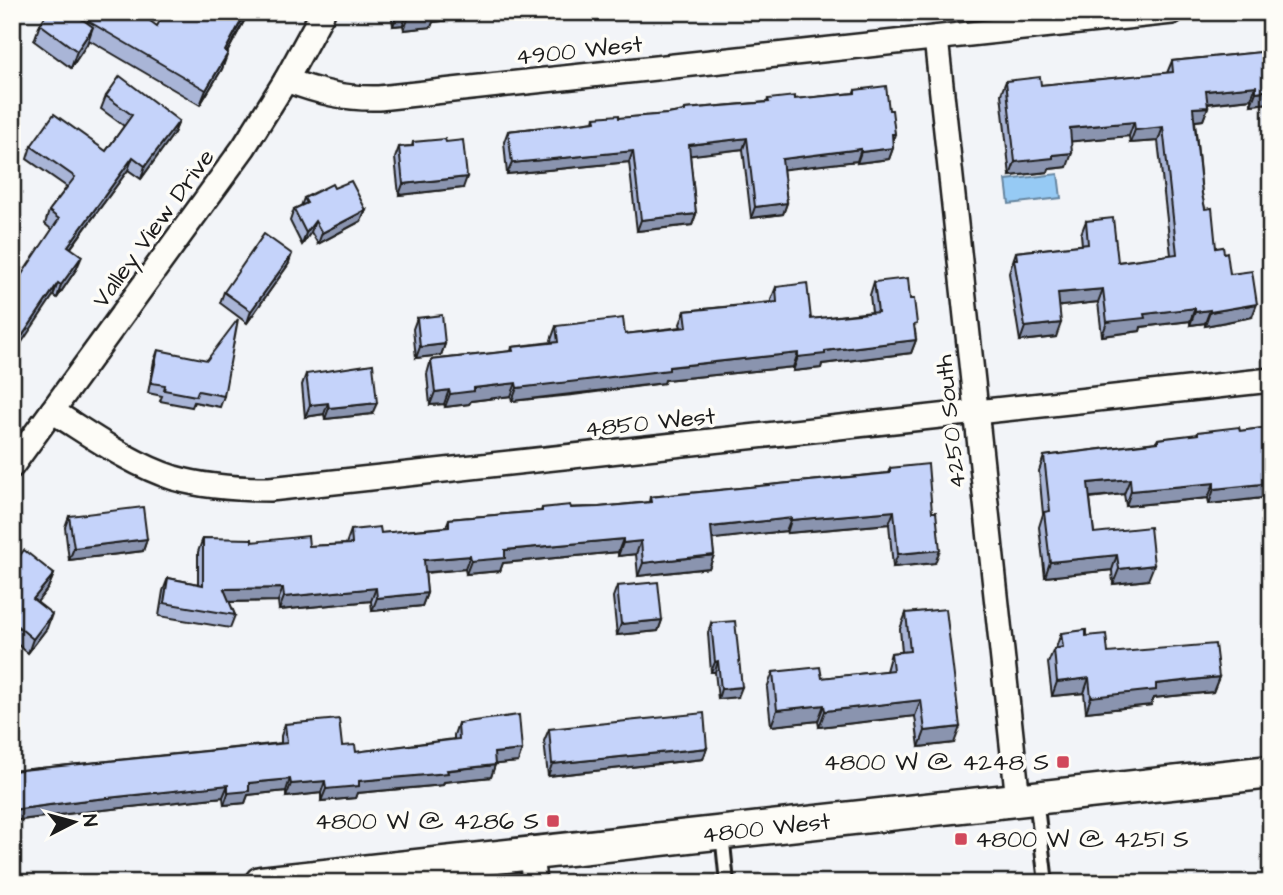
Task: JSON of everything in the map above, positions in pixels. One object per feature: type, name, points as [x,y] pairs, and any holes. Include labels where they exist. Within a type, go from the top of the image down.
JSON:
[{"type":"main road","name":"4800 West","points":[[261,883],[532,868],[722,832],[1271,772]]},
{"type":"street","name":"Valley View Drive","points":[[12,466],[244,147],[286,80],[323,12]]},
{"type":"street","name":"4900 West","points":[[286,80],[338,97],[379,98],[1172,12]]},
{"type":"street","name":"4250 South","points":[[936,38],[976,413],[1027,799]]},
{"type":"street","name":"4850 West","points":[[51,411],[153,470],[195,483],[245,489],[296,487],[1271,380]]},
{"type":"lane","points":[[1027,799],[1046,883]]},
{"type":"lane","points":[[722,832],[727,883]]},
{"type":"water","points":[[1058,174],[1061,198],[1009,204],[1006,180]]},
{"type":"building","points":[[48,12],[72,12],[93,27],[77,51],[40,24]]},
{"type":"building","points":[[94,12],[138,12],[157,26],[165,12],[246,12],[225,51],[228,53],[206,90],[88,21]]},
{"type":"building","points":[[1271,51],[1271,90],[1256,92],[1256,86],[1206,91],[1208,107],[1193,108],[1202,194],[1205,209],[1212,208],[1216,248],[1223,247],[1224,253],[1227,252],[1230,274],[1252,271],[1257,304],[1210,312],[1195,312],[1195,308],[1144,314],[1145,318],[1107,322],[1103,289],[1058,293],[1061,323],[1025,327],[1014,259],[1017,259],[1016,252],[1088,244],[1086,221],[1113,218],[1118,262],[1177,254],[1163,127],[1135,130],[1134,122],[1070,128],[1072,153],[1015,162],[1006,81],[1040,77],[1041,85],[1173,72],[1172,61]]},
{"type":"building","points":[[120,76],[179,121],[145,166],[133,157],[68,246],[82,256],[61,285],[58,283],[12,351],[12,289],[59,219],[49,211],[75,177],[31,146],[54,114],[106,151],[132,115],[106,96]]},
{"type":"building","points":[[886,86],[895,134],[892,134],[893,148],[861,152],[861,149],[782,159],[787,203],[755,207],[747,138],[689,145],[696,214],[641,220],[633,151],[512,163],[508,131],[596,121],[595,117],[668,114],[685,109],[769,102],[768,99],[855,93],[855,90]]},
{"type":"building","points":[[445,139],[446,142],[463,140],[467,177],[403,184],[399,147],[413,146],[413,142]]},
{"type":"building","points":[[351,181],[366,210],[322,233],[315,221],[306,233],[294,209],[307,203],[304,198],[332,184],[334,188]]},
{"type":"building","points":[[264,234],[292,254],[251,311],[224,292]]},
{"type":"building","points":[[908,278],[910,299],[914,299],[916,340],[825,351],[825,354],[798,357],[798,353],[669,367],[669,370],[517,388],[516,383],[450,394],[449,390],[435,392],[431,360],[513,351],[512,347],[558,342],[556,326],[623,318],[625,334],[687,327],[685,311],[777,302],[776,287],[807,283],[811,319],[878,312],[874,282]]},
{"type":"building","points":[[442,315],[445,344],[420,347],[417,318]]},
{"type":"building","points":[[238,319],[224,396],[198,391],[196,396],[164,390],[165,385],[151,383],[158,350],[207,360]]},
{"type":"building","points":[[373,364],[377,403],[329,408],[328,403],[310,405],[306,374]]},
{"type":"building","points":[[1239,427],[1240,431],[1271,427],[1271,483],[1214,489],[1214,483],[1131,491],[1130,479],[1088,483],[1094,533],[1150,527],[1154,565],[1119,569],[1117,555],[1050,562],[1044,512],[1050,511],[1044,456],[1158,442],[1158,439]]},
{"type":"building","points":[[928,464],[932,512],[936,512],[940,550],[898,554],[894,511],[791,518],[711,527],[714,555],[643,563],[641,541],[623,543],[623,539],[505,550],[505,558],[471,561],[470,556],[424,560],[427,593],[377,598],[376,588],[284,597],[283,588],[224,589],[235,615],[164,603],[168,578],[203,585],[203,538],[252,539],[252,542],[308,536],[309,546],[352,544],[351,530],[380,527],[381,533],[449,527],[449,519],[542,511],[542,508],[570,505],[571,508],[599,507],[651,502],[650,497],[890,473],[890,468]]},
{"type":"building","points":[[143,507],[147,539],[74,548],[69,516]]},
{"type":"building","points":[[24,550],[54,574],[33,599],[52,614],[33,639],[14,623],[12,626],[12,566]]},
{"type":"building","points":[[658,582],[662,620],[621,624],[617,586]]},
{"type":"building","points":[[946,609],[960,727],[925,731],[921,700],[825,711],[824,705],[777,710],[773,672],[820,667],[822,678],[893,670],[891,653],[910,651],[906,613]]},
{"type":"building","points":[[735,621],[742,687],[721,689],[711,623]]},
{"type":"building","points":[[1086,630],[1086,636],[1106,634],[1108,653],[1215,644],[1219,677],[1156,684],[1156,690],[1091,697],[1089,678],[1057,682],[1054,649],[1063,647],[1061,633]]},
{"type":"building","points":[[704,713],[707,748],[552,764],[549,729]]},
{"type":"building","points":[[519,715],[522,750],[494,753],[495,765],[447,770],[448,773],[359,781],[359,786],[326,789],[325,781],[291,784],[290,779],[249,783],[249,791],[228,793],[228,785],[12,810],[12,771],[287,743],[285,724],[339,719],[342,746],[355,745],[356,752],[459,739],[458,723]]},
{"type":"place","name":"4800 W @ 4248 S","points":[[1063,762]]},
{"type":"place","name":"4800 W @ 4286 S","points":[[553,821]]},
{"type":"place","name":"4800 W @ 4251 S","points":[[961,839]]}]
